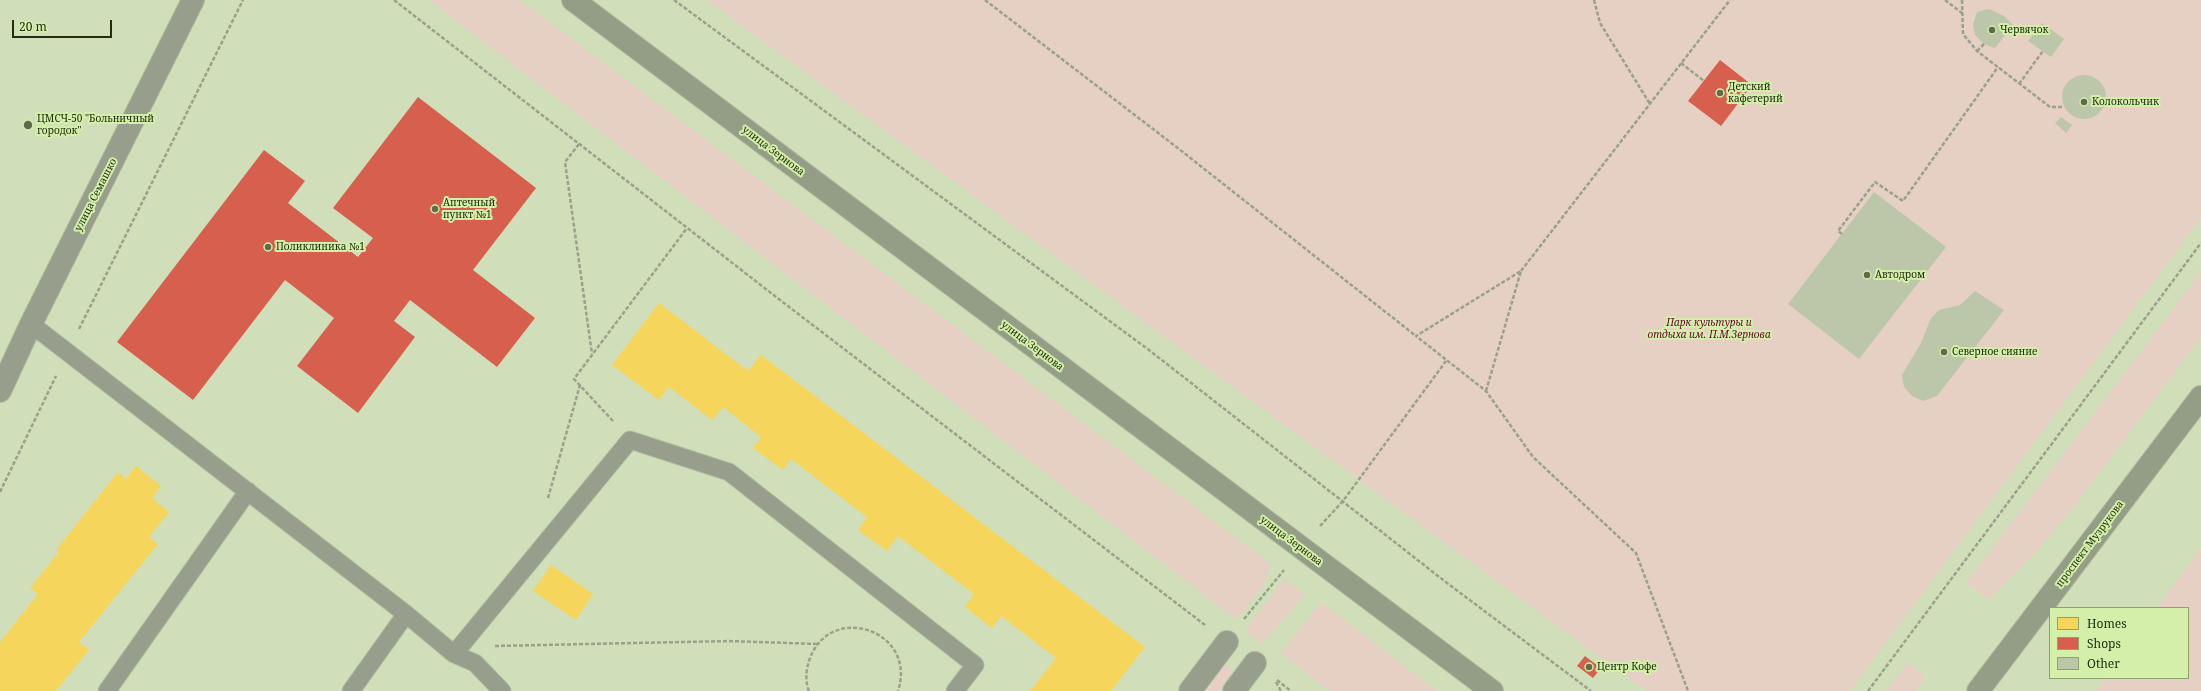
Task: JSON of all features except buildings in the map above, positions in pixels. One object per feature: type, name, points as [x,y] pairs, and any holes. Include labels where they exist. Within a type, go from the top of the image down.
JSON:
[{"type":"main road","name":"улица Зернова","points":[[573,0],[1492,691]]},
{"type":"main road","name":"проспект Музрукова","points":[[1978,691],[2201,397]]},
{"type":"street","name":"улица Семашко","points":[[0,391],[31,324],[193,0]]},
{"type":"street","points":[[1190,691],[1227,642]]},
{"type":"street","points":[[1234,691],[1255,663]]},
{"type":"lane","points":[[31,324],[68,351],[406,614],[454,654],[475,663],[502,691]]},
{"type":"lane","points":[[454,654],[630,440],[729,472],[975,665],[956,691]]},
{"type":"lane","points":[[107,691],[248,491]]},
{"type":"lane","points":[[351,691],[406,614]]},
{"type":"path","points":[[0,492],[68,351],[243,0]]},
{"type":"path","points":[[394,0],[1227,642],[1269,587]]},
{"type":"path","points":[[674,0],[1150,350],[1343,501],[1591,691]]},
{"type":"path","points":[[985,0],[1179,149],[1446,361],[1486,391],[1533,458],[1636,553],[1688,691]]},
{"type":"path","points":[[1594,0],[1600,23],[1650,104]]},
{"type":"path","points":[[1416,336],[1521,270],[1730,0]]},
{"type":"path","points":[[1945,0],[1962,13]]},
{"type":"path","points":[[1962,0],[1963,34],[1977,51],[2050,107],[2063,107]]},
{"type":"path","points":[[1977,51],[1984,44]]},
{"type":"path","points":[[2020,84],[2043,51]]},
{"type":"path","points":[[1681,63],[1704,81]]},
{"type":"path","points":[[1842,234],[1838,231],[1875,182],[1903,201],[1998,67]]},
{"type":"path","points":[[579,144],[565,162],[592,354]]},
{"type":"path","points":[[630,440],[574,379],[688,228]]},
{"type":"path","points":[[1868,691],[2201,243]]},
{"type":"path","points":[[1486,391],[1521,270]]},
{"type":"path","points":[[1343,501],[1446,361]]},
{"type":"path","points":[[547,500],[580,385]]},
{"type":"path","points":[[809,691],[806,670],[812,651],[825,636],[843,628],[863,628],[881,635],[893,648],[901,664],[901,682],[898,691]]},
{"type":"path","points":[[468,636],[482,646],[729,641],[818,644]]},
{"type":"path","points":[[1281,691],[1274,678],[1291,691]]},
{"type":"green space","points":[[429,0],[520,0],[1271,564],[1265,583],[1237,620]]},
{"type":"green space","name":"Парк культуры и отдыха им. П.М.Зернова","points":[[707,0],[2201,0],[2201,218],[1850,691],[1646,691]]},
{"type":"green space","points":[[2201,272],[2201,337],[2068,515],[2027,562],[1988,599],[1966,583]]},
{"type":"green space","points":[[2201,548],[2201,691],[2096,691],[2105,679],[2189,679],[2189,607],[2158,607]]},
{"type":"green space","points":[[1284,579],[1305,594],[1262,644],[1245,631]]},
{"type":"green space","points":[[1321,602],[1437,691],[1329,691],[1281,653]]},
{"type":"green space","points":[[1220,660],[1241,677],[1230,691],[1197,691]]},
{"type":"green space","points":[[1908,662],[1926,676],[1915,691],[1886,691]]},
{"type":"place","name":"Червячок","points":[[1992,30]]},
{"type":"place","name":"Детский кафетерий","points":[[1720,93]]},
{"type":"place","name":"Колокольчик","points":[[2084,102]]},
{"type":"place","name":"ЦМСЧ-50 \"Больничный городок\"","points":[[28,125]]},
{"type":"place","name":"Аптечный пункт №1","points":[[435,209]]},
{"type":"place","name":"Поликлиника №1","points":[[268,247]]},
{"type":"place","name":"Автодром","points":[[1867,275]]},
{"type":"place","name":"Северное сияние","points":[[1944,352]]},
{"type":"place","name":"Центр Кофе","points":[[1589,667]]}]
